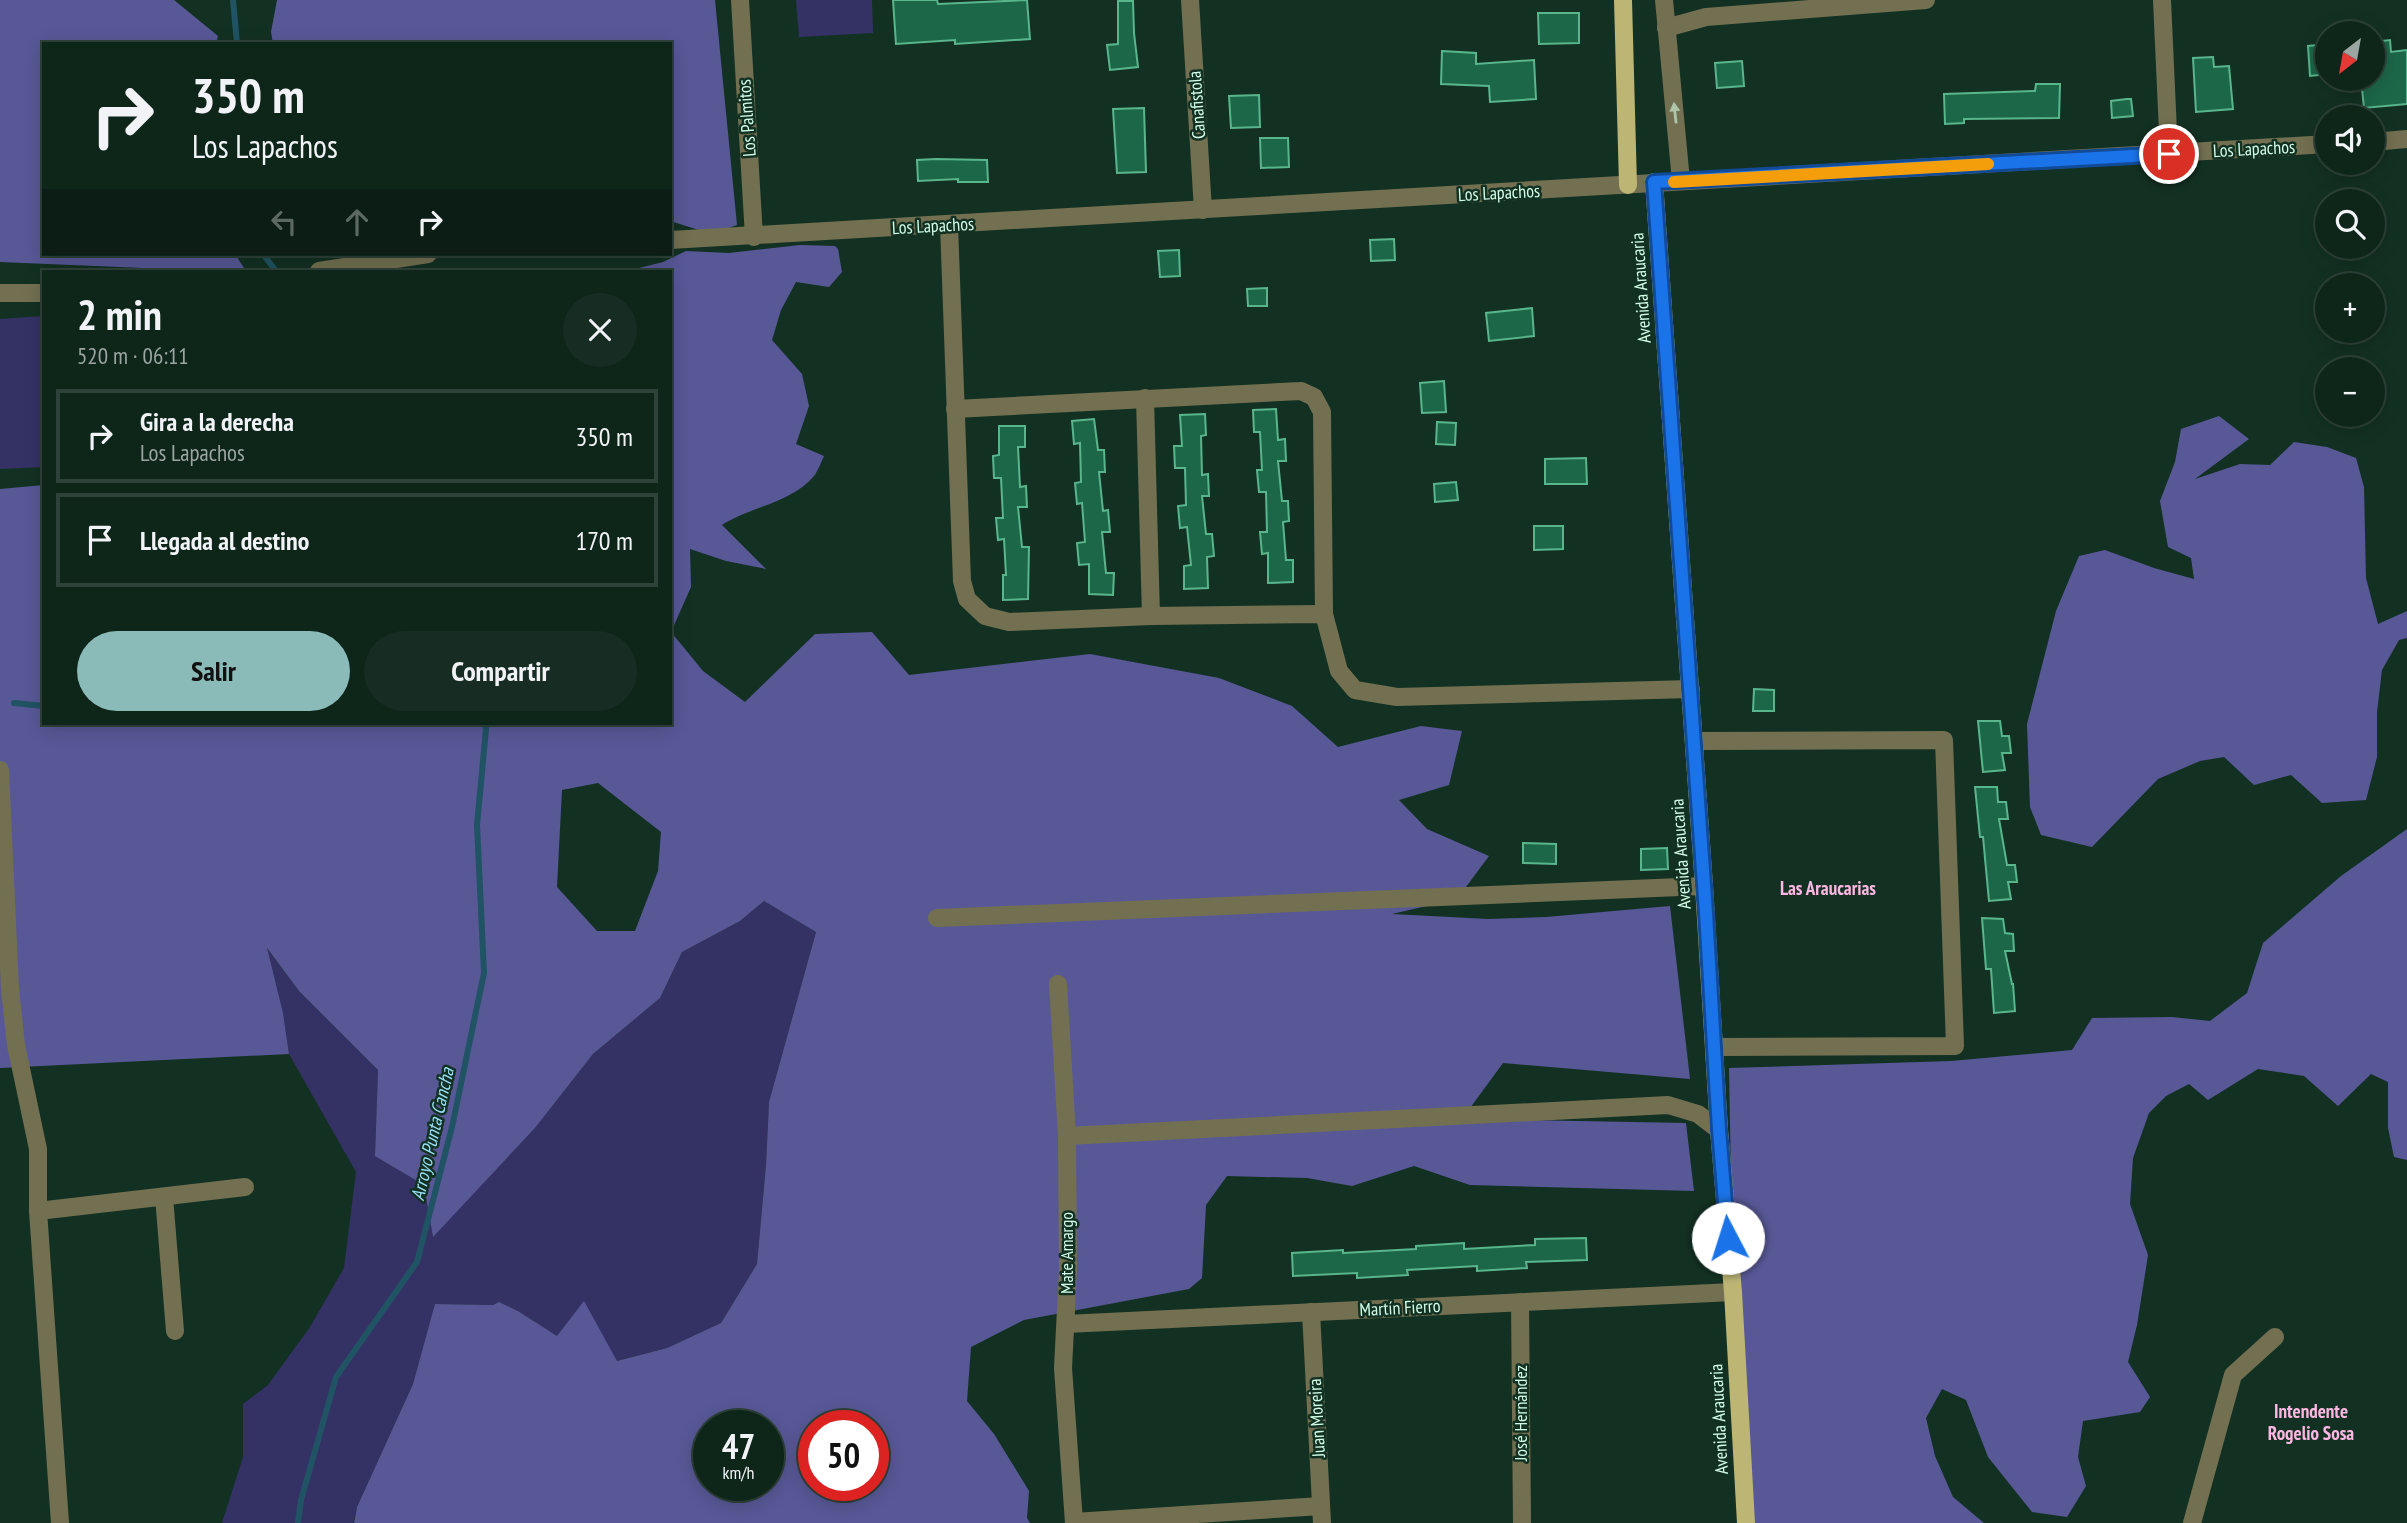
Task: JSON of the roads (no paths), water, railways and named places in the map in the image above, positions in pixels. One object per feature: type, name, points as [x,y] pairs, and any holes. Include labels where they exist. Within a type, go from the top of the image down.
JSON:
[{"type":"main road","points":[[1623,0],[1628,185]]},
{"type":"main road","name":"Avenida Araucaria","points":[[1654,182],[1691,689],[1719,1130],[1733,1292],[1746,1523]]},
{"type":"street","name":"Los Palmitos","points":[[740,0],[754,237]]},
{"type":"street","name":"Canafistola","points":[[1190,0],[1203,210]]},
{"type":"street","points":[[1664,0],[1681,181]]},
{"type":"street","points":[[1666,28],[1706,18],[1926,0]]},
{"type":"street","points":[[2149,0],[2162,7],[2169,154]]},
{"type":"street","points":[[2385,141],[2407,139]]},
{"type":"street","name":"Los Lapachos","points":[[672,240],[2315,145]]},
{"type":"street","points":[[949,225],[962,581],[967,599],[985,616],[1009,622],[1151,616],[1324,614]]},
{"type":"street","points":[[325,270],[415,256]]},
{"type":"street","points":[[0,293],[42,293]]},
{"type":"street","points":[[955,409],[1301,391],[1314,397],[1322,412],[1324,614],[1339,671],[1355,690],[1397,697],[1691,689]]},
{"type":"street","points":[[1145,398],[1151,616]]},
{"type":"street","points":[[1694,741],[1944,740],[1955,1046],[1715,1047]]},
{"type":"street","points":[[0,770],[10,989],[16,1045],[38,1149],[38,1211],[60,1523]]},
{"type":"street","points":[[937,918],[1704,886]]},
{"type":"street","name":"Mate Amargo","points":[[1058,984],[1067,1136],[1066,1324],[1063,1368],[1074,1522]]},
{"type":"street","points":[[1067,1136],[1668,1105],[1698,1114],[1719,1130]]},
{"type":"street","points":[[38,1211],[244,1187]]},
{"type":"street","points":[[164,1197],[175,1331]]},
{"type":"street","name":"Martín Fierro","points":[[1066,1324],[1733,1292]]},
{"type":"street","name":"José Hernández","points":[[1520,1302],[1522,1523]]},
{"type":"street","name":"Juan Moreira","points":[[1311,1312],[1322,1515]]},
{"type":"street","points":[[2192,1523],[2233,1375],[2274,1337]]},
{"type":"street","points":[[1074,1522],[1322,1515]]},
{"type":"waterway","name":"Arroyo Punta Cancha","points":[[233,0],[237,42]]},
{"type":"waterway","name":"Arroyo Punta Cancha","points":[[265,256],[275,270]]},
{"type":"waterway","points":[[14,703],[42,706]]},
{"type":"waterway","name":"Arroyo Punta Cancha","points":[[298,1523],[301,1500],[336,1377],[417,1262],[452,1127],[484,973],[477,825],[485,725]]},
{"type":"district","name":"Las Araucarias","points":[[1828,888]]},
{"type":"district","name":"Intendente Rogelio Sosa","points":[[2311,1422]]}]
